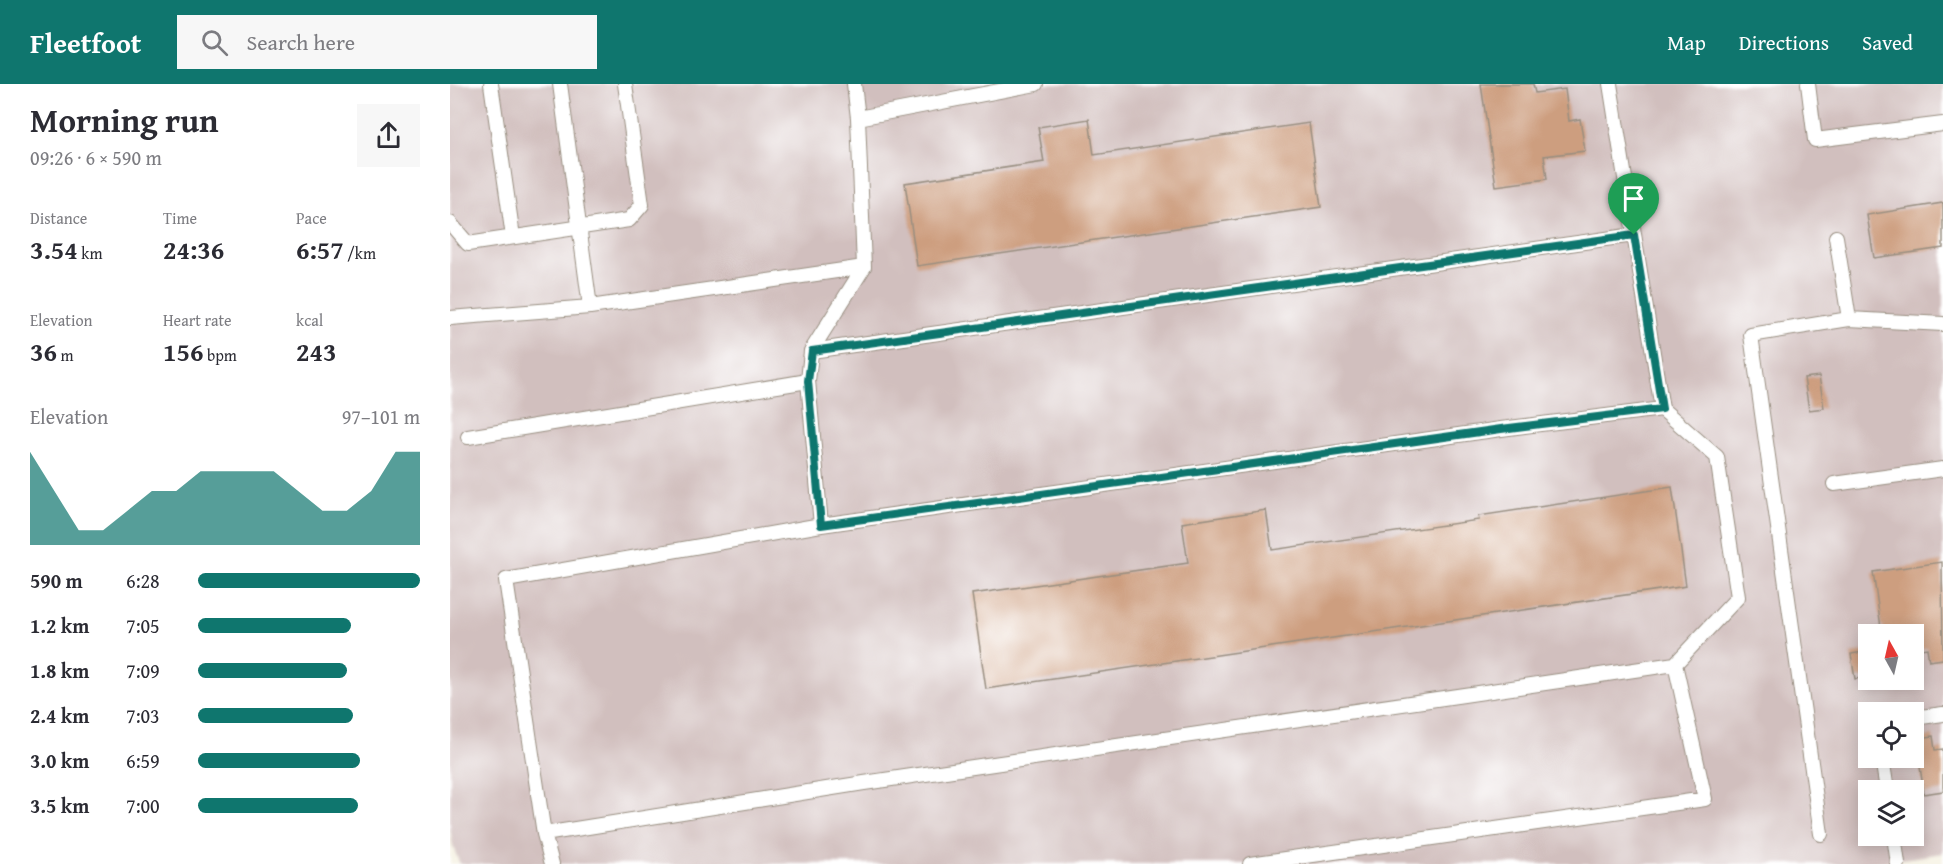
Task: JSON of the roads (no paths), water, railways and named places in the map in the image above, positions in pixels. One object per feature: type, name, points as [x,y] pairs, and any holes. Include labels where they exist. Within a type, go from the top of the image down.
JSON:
[{"type":"lane","points":[[491,84],[513,237]]},
{"type":"lane","points":[[560,84],[590,307]]},
{"type":"lane","points":[[450,223],[468,244],[629,220],[642,205],[626,84]]},
{"type":"lane","points":[[821,525],[808,381],[812,351],[864,267],[858,118],[854,84]]},
{"type":"lane","points":[[858,118],[1036,84]]},
{"type":"lane","points":[[544,834],[875,782],[1675,664],[1738,597],[1717,457],[1662,409],[1610,84]]},
{"type":"lane","points":[[1808,84],[1815,140],[1943,124]]},
{"type":"lane","points":[[812,351],[1634,235]]},
{"type":"lane","points":[[1836,237],[1849,319]]},
{"type":"lane","points":[[450,318],[590,307],[864,267]]},
{"type":"lane","points":[[1821,834],[1751,334],[1849,319],[1943,324]]},
{"type":"lane","points":[[468,437],[808,381]]},
{"type":"lane","points":[[552,864],[544,834],[506,580],[821,525],[1501,429],[1662,409]]},
{"type":"lane","points":[[1834,484],[1943,469]]},
{"type":"lane","points":[[1250,864],[1706,799],[1675,664]]},
{"type":"lane","points":[[1924,717],[1943,714]]},
{"type":"lane","points":[[1895,846],[1898,864]]}]
